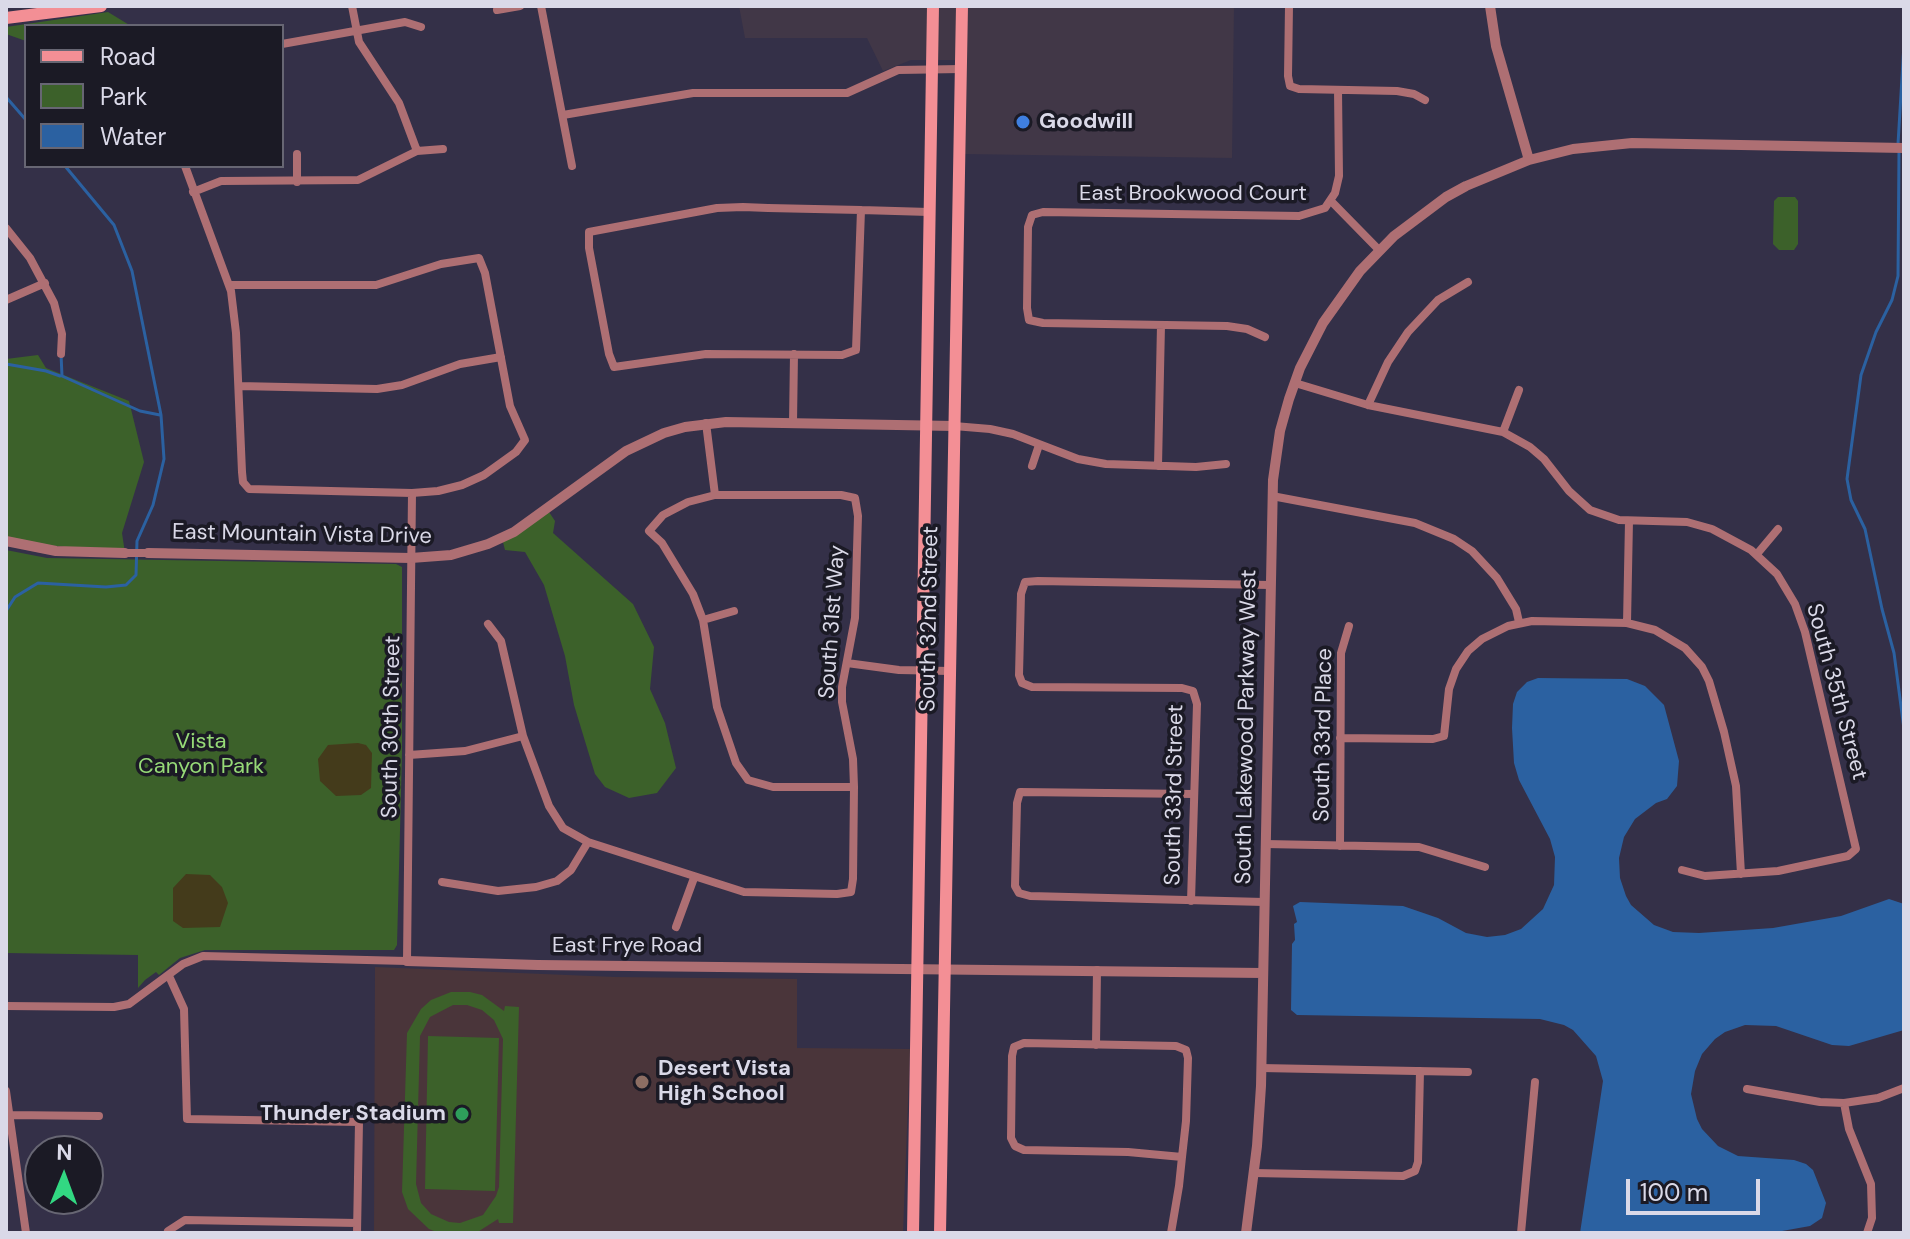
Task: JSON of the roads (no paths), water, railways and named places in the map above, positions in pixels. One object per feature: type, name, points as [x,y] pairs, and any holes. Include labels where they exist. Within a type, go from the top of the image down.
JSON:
[{"type":"main road","points":[[6,18],[101,6]]},
{"type":"main road","name":"South 32nd Street","points":[[913,1233],[933,6]]},
{"type":"main road","name":"South 32nd Street","points":[[940,1233],[962,6]]},
{"type":"street","points":[[352,6],[363,51],[405,115],[417,151]]},
{"type":"street","points":[[497,10],[520,6]]},
{"type":"street","points":[[541,6],[572,166]]},
{"type":"street","points":[[1289,6],[1290,86],[1299,89],[1397,91],[1425,100]]},
{"type":"street","points":[[1490,6],[1498,55],[1529,160]]},
{"type":"street","points":[[284,44],[405,22],[421,27]]},
{"type":"street","points":[[563,115],[693,93],[847,93],[898,70],[961,69]]},
{"type":"street","points":[[1331,201],[1339,176],[1338,90]]},
{"type":"street","name":"South Lakewood Parkway West","points":[[1246,1233],[1254,1173],[1261,1068],[1272,496],[1280,431],[1295,383],[1329,313],[1379,250],[1446,197],[1529,160],[1573,149],[1624,143],[1903,148]]},
{"type":"street","points":[[193,192],[221,181],[358,180],[417,151],[443,149]]},
{"type":"street","points":[[297,154],[297,182]]},
{"type":"street","points":[[186,168],[219,254],[234,309],[242,472],[243,482],[249,489],[412,493],[462,485],[484,475],[516,452],[525,440],[510,406],[485,273],[479,258],[441,264],[376,285],[229,285]]},
{"type":"street","name":"East Brookwood Court","points":[[1161,325],[1043,323],[1029,320],[1028,227],[1032,215],[1043,212],[1299,216],[1325,208],[1331,201],[1379,250]]},
{"type":"street","points":[[861,210],[856,350],[842,355],[706,354],[614,367],[589,248],[589,232],[717,208],[861,210],[929,212]]},
{"type":"street","points":[[6,228],[30,258],[54,303],[61,329],[61,354]]},
{"type":"street","points":[[1368,405],[1388,362],[1408,332],[1438,300],[1468,282]]},
{"type":"street","points":[[6,300],[45,283]]},
{"type":"street","points":[[1158,466],[1161,325],[1227,326],[1247,329],[1265,337]]},
{"type":"street","points":[[793,423],[794,354]]},
{"type":"street","points":[[239,386],[377,389],[402,385],[460,364],[501,357]]},
{"type":"street","points":[[1295,383],[1368,405],[1503,432],[1519,390]]},
{"type":"street","points":[[706,423],[715,495],[688,502],[663,515],[649,531],[662,543],[693,594],[703,620],[717,707],[736,763],[748,780],[773,787],[854,787]]},
{"type":"street","name":"East Mountain Vista Drive","points":[[6,541],[56,551],[411,558],[451,555],[502,538],[626,451],[664,433],[706,423],[954,426],[990,429],[1078,459],[1106,464],[1226,464]]},
{"type":"street","name":"South 35th Street","points":[[1503,432],[1544,459],[1569,491],[1590,510],[1629,521],[1687,522],[1724,534],[1757,554],[1788,591],[1801,618],[1856,849],[1848,856],[1814,865],[1741,874]]},
{"type":"street","points":[[1032,466],[1039,445]]},
{"type":"street","name":"South 30th Street","points":[[407,961],[412,493]]},
{"type":"street","name":"South 31st Way","points":[[694,878],[754,893],[851,892],[853,759],[842,687],[855,618],[858,516],[855,498],[841,495],[715,495]]},
{"type":"street","points":[[1272,496],[1415,523],[1454,539],[1472,551],[1497,578],[1516,609],[1519,622]]},
{"type":"street","points":[[1627,623],[1629,521]]},
{"type":"street","points":[[1757,554],[1778,529]]},
{"type":"street","name":"South 33rd Street","points":[[1191,901],[1197,704],[1193,691],[1182,688],[1032,687],[1022,683],[1019,675],[1021,594],[1025,582],[1270,585]]},
{"type":"street","points":[[703,620],[734,611]]},
{"type":"street","points":[[1340,738],[1433,739],[1444,736],[1449,689],[1456,669],[1468,651],[1482,639],[1519,622],[1627,623],[1655,630],[1672,638],[1694,658],[1709,681],[1736,786],[1741,874],[1705,876],[1682,870]]},
{"type":"street","points":[[488,624],[501,641],[523,736],[554,817],[563,828],[588,842],[694,878],[676,927]]},
{"type":"street","name":"South 33rd Place","points":[[1340,846],[1341,653],[1349,626]]},
{"type":"street","points":[[847,663],[899,670],[950,671]]},
{"type":"street","points":[[409,755],[465,751],[523,736]]},
{"type":"street","points":[[1193,794],[1020,792],[1017,803],[1015,886],[1019,893],[1264,902]]},
{"type":"street","points":[[442,882],[498,891],[536,887],[557,881],[571,870],[588,842]]},
{"type":"street","points":[[1265,844],[1419,847],[1485,867]]},
{"type":"street","name":"East Frye Road","points":[[6,1006],[114,1007],[129,1004],[183,964],[203,956],[553,965],[1263,973]]},
{"type":"street","points":[[1096,1045],[1097,970]]},
{"type":"street","points":[[169,976],[184,1009],[187,1119],[359,1122],[357,1233]]},
{"type":"street","points":[[1171,1233],[1182,1157],[1187,1098],[1186,1050],[1176,1046],[1024,1043],[1014,1047],[1011,1138],[1015,1146],[1024,1150],[1128,1152],[1182,1157]]},
{"type":"street","points":[[1261,1068],[1468,1072]]},
{"type":"street","points":[[1254,1173],[1403,1176],[1415,1171],[1418,1162],[1420,1071]]},
{"type":"street","points":[[1521,1233],[1535,1082]]},
{"type":"street","points":[[1747,1089],[1820,1102],[1844,1103],[1878,1098],[1904,1088]]},
{"type":"street","points":[[6,1091],[27,1233]]},
{"type":"street","points":[[1844,1103],[1849,1129],[1871,1184],[1872,1218],[1867,1233]]},
{"type":"street","points":[[9,1115],[99,1116]]},
{"type":"street","points":[[168,1231],[185,1220],[357,1223]]},
{"type":"water","points":[[1538,678],[1627,679],[1645,686],[1664,705],[1679,761],[1677,786],[1667,799],[1656,803],[1635,819],[1624,837],[1619,858],[1620,878],[1626,896],[1631,905],[1654,925],[1673,932],[1699,933],[1773,928],[1841,916],[1889,899],[1904,904],[1904,1030],[1849,1046],[1832,1045],[1776,1026],[1745,1025],[1715,1039],[1702,1054],[1695,1071],[1691,1094],[1697,1119],[1718,1146],[1738,1156],[1794,1160],[1813,1170],[1826,1203],[1822,1218],[1810,1226],[1771,1233],[1580,1233],[1603,1081],[1596,1056],[1573,1030],[1540,1019],[1297,1015],[1291,1010],[1292,944],[1295,940],[1294,924],[1297,922],[1293,906],[1300,902],[1403,906],[1438,918],[1466,933],[1487,937],[1521,929],[1543,909],[1554,885],[1555,857],[1550,839],[1519,780],[1514,763],[1512,728],[1517,692],[1527,682]]},
{"type":"waterway","points":[[1898,144],[1904,44]]},
{"type":"waterway","points":[[6,97],[24,118]]},
{"type":"waterway","points":[[1899,152],[1898,276],[1892,300],[1876,332],[1861,375],[1847,479],[1851,500],[1865,529],[1894,653],[1904,729]]},
{"type":"waterway","points":[[6,611],[15,597],[38,583],[106,587],[126,585],[136,575],[137,541],[153,505],[164,459],[161,415],[132,271],[114,225],[67,168]]},
{"type":"waterway","points":[[61,354],[62,376],[140,411],[160,415]]},
{"type":"waterway","points":[[6,364],[60,376]]},
{"type":"place","name":"Goodwill","points":[[1023,122]]},
{"type":"place","name":"Desert Vista High School","points":[[642,1082]]},
{"type":"place","name":"Thunder Stadium","points":[[462,1114]]},
{"type":"park label","name":"Vista Canyon Park","points":[[201,754]]}]
